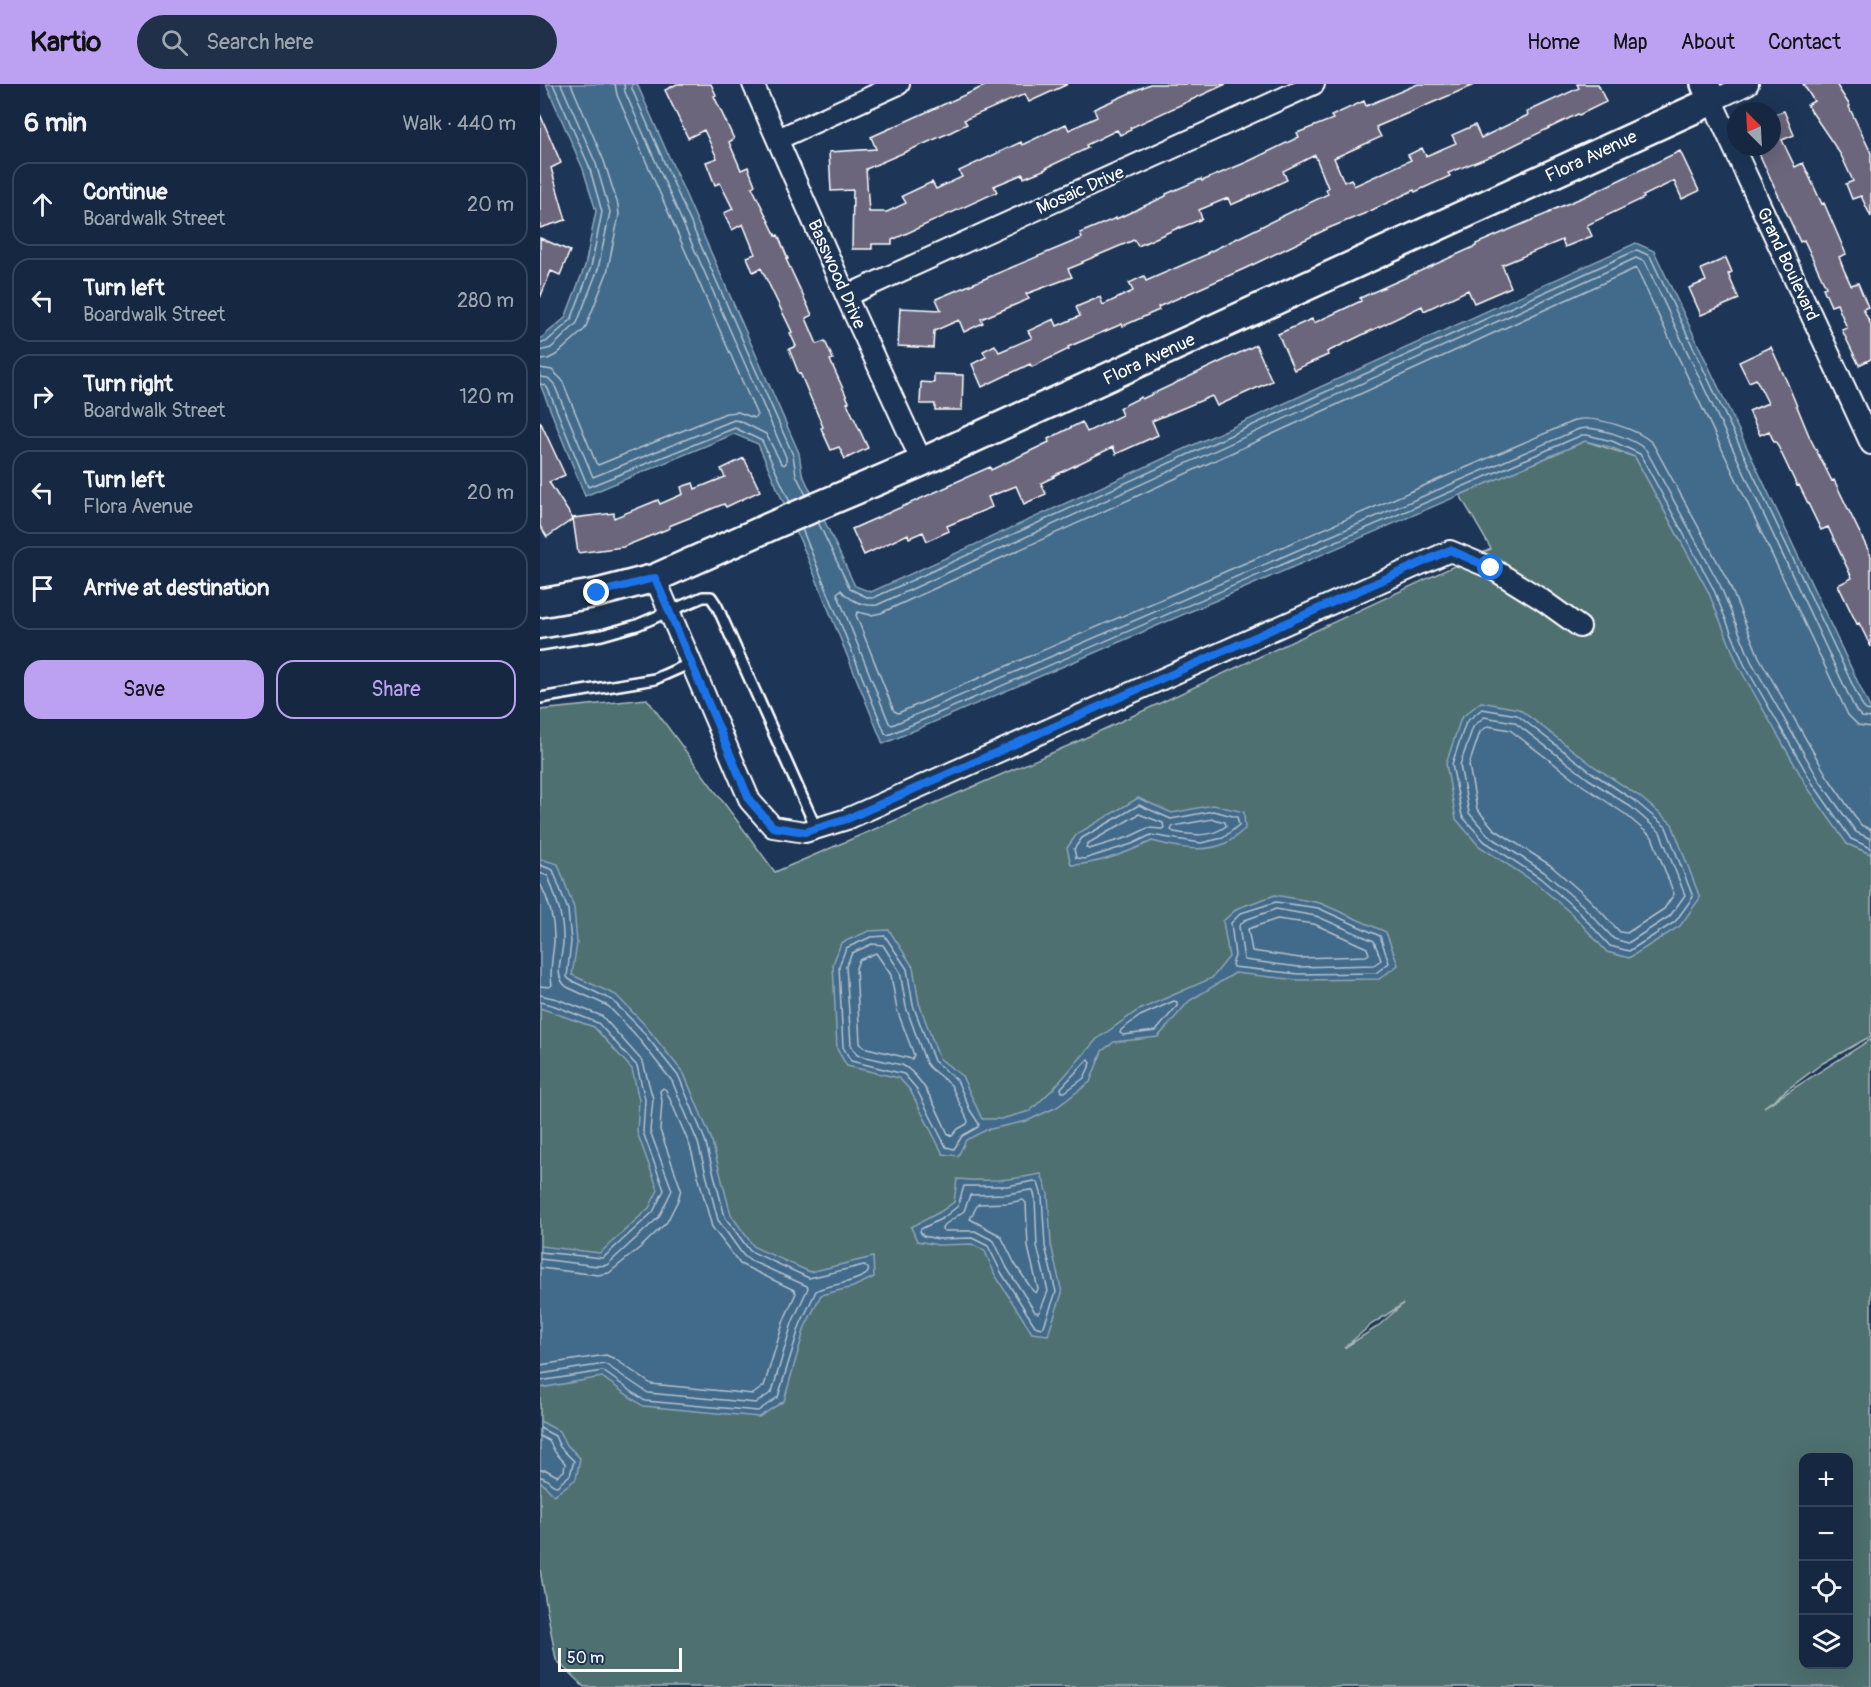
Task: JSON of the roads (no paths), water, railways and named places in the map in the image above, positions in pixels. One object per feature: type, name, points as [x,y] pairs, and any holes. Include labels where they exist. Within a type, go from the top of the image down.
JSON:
[{"type":"street","name":"Basswood Drive","points":[[753,84],[922,462]]},
{"type":"street","points":[[778,139],[899,84]]},
{"type":"street","name":"Mosaic Drive","points":[[846,296],[1314,84]]},
{"type":"street","name":"Flora Avenue","points":[[540,603],[597,593],[655,578],[922,462],[1709,92],[1748,84]]},
{"type":"street","name":"Grand Boulevard","points":[[1709,92],[1871,444]]},
{"type":"street","points":[[655,578],[750,801],[773,827],[805,832],[847,819],[1450,550],[1491,568],[1580,627]]},
{"type":"lane","points":[[540,645],[602,635],[669,613],[703,597],[711,597],[816,828]]},
{"type":"lane","points":[[540,698],[655,679],[691,663]]},
{"type":"water","points":[[546,84],[637,84],[799,453],[802,473],[855,586],[871,592],[1636,243],[1654,251],[1871,710],[1871,854],[1847,844],[1808,788],[1739,667],[1708,591],[1635,457],[1610,447],[1585,441],[883,744],[806,554],[758,444],[734,434],[585,496],[540,384],[540,339],[565,318],[585,266],[596,211],[583,169]]},
{"type":"water","points":[[1481,702],[1519,709],[1595,767],[1639,796],[1672,824],[1700,898],[1680,926],[1629,958],[1607,952],[1573,915],[1536,883],[1479,846],[1456,819],[1446,764],[1461,718]]},
{"type":"water","points":[[1138,798],[1172,813],[1213,805],[1244,812],[1245,829],[1229,842],[1208,848],[1189,848],[1152,841],[1133,850],[1092,863],[1071,865],[1067,848],[1077,834]]},
{"type":"water","points":[[540,859],[558,864],[574,908],[577,943],[572,975],[616,995],[644,1024],[684,1074],[711,1138],[731,1215],[754,1247],[810,1272],[873,1257],[874,1277],[853,1287],[821,1295],[805,1327],[784,1401],[759,1417],[643,1406],[602,1377],[540,1388],[540,1246],[600,1253],[649,1208],[658,1190],[637,1132],[639,1100],[632,1069],[594,1027],[540,1008]]},
{"type":"water","points":[[1275,895],[1320,903],[1386,932],[1398,965],[1379,979],[1298,980],[1235,973],[1189,1001],[1158,1037],[1114,1042],[1102,1051],[1090,1082],[1057,1107],[1027,1121],[986,1130],[966,1140],[958,1156],[943,1154],[910,1090],[899,1078],[847,1066],[837,1049],[833,964],[841,943],[869,931],[889,930],[913,967],[919,1003],[939,1058],[962,1076],[982,1119],[1001,1119],[1030,1111],[1054,1088],[1097,1039],[1137,1011],[1212,978],[1229,957],[1223,921],[1238,908]]},
{"type":"water","points":[[1041,1174],[1048,1194],[1051,1245],[1062,1293],[1048,1335],[1032,1333],[995,1275],[985,1251],[972,1244],[938,1245],[917,1241],[911,1227],[954,1202],[957,1179],[999,1180]]},
{"type":"water","points":[[540,1421],[559,1431],[565,1443],[580,1458],[576,1479],[554,1495],[540,1481]]}]
